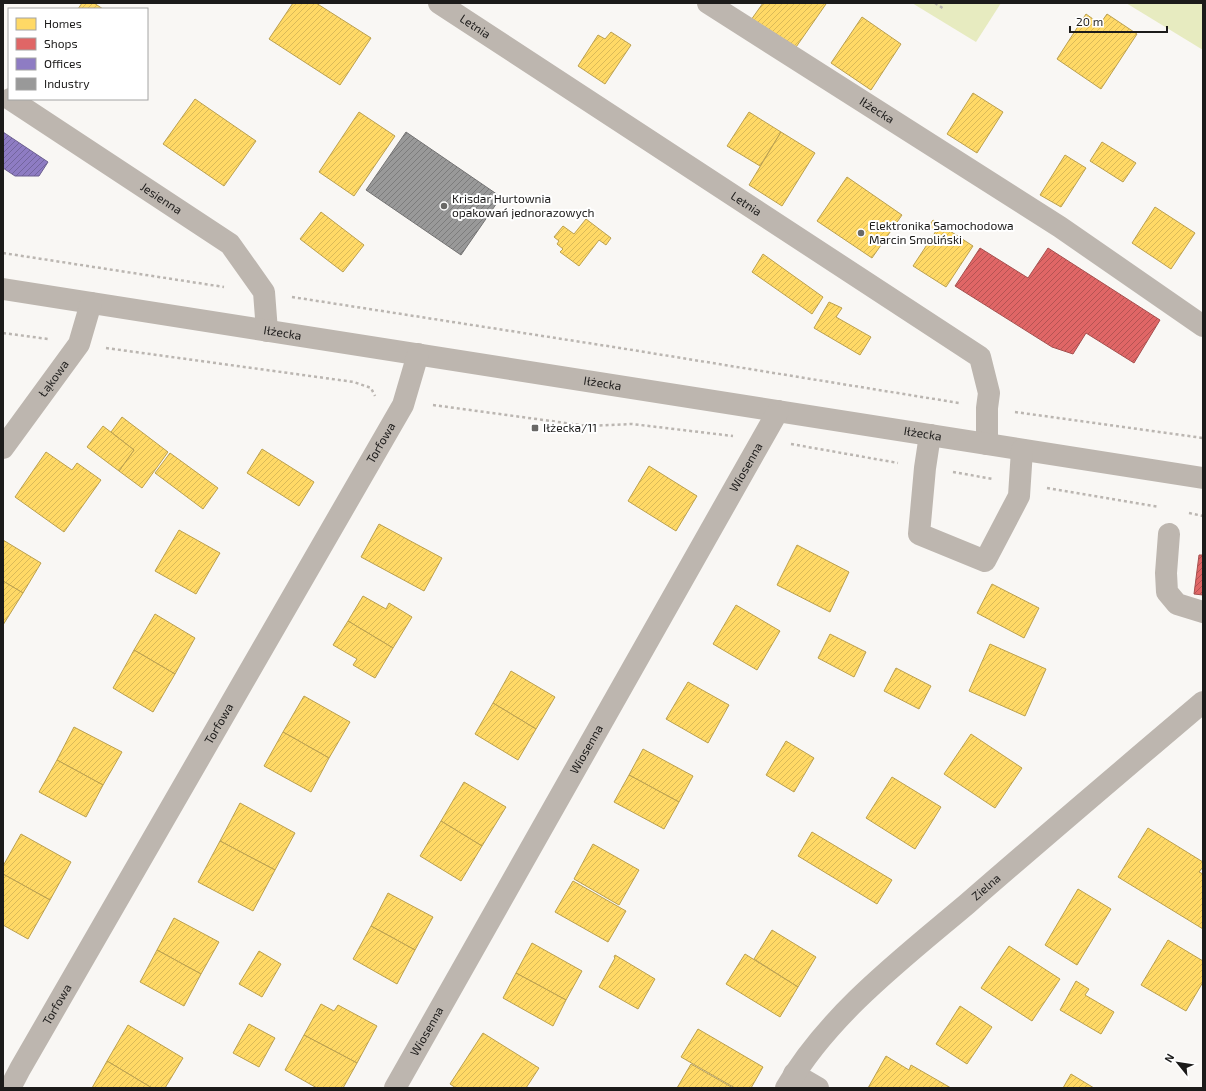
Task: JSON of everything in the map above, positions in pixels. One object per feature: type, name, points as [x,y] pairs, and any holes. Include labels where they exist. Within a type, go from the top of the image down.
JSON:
[{"type":"street","name":"Letnia","points":[[439,3],[980,357],[989,393],[987,408],[987,444]]},
{"type":"street","name":"Iłżecka","points":[[708,3],[1060,227],[1203,326]]},
{"type":"street","name":"Jesienna","points":[[11,100],[230,244],[264,292]]},
{"type":"street","name":"Iłżecka","points":[[3,289],[1203,478]]},
{"type":"street","points":[[264,292],[267,331]]},
{"type":"street","name":"Łąkowa","points":[[3,448],[79,344],[91,303]]},
{"type":"street","name":"Torfowa","points":[[10,1088],[403,405],[418,354]]},
{"type":"street","name":"Wiosenna","points":[[395,1088],[778,411]]},
{"type":"street","points":[[930,435],[924,468],[918,534],[985,561],[1018,496],[1022,450]]},
{"type":"street","points":[[1169,534],[1166,573],[1167,592],[1177,604],[1203,612]]},
{"type":"street","name":"Zielna","points":[[790,1081],[824,1033],[880,978],[1203,702]]},
{"type":"street","points":[[790,1081],[818,1088]]},
{"type":"path","points":[[935,3],[944,9]]},
{"type":"path","points":[[3,253],[627,349],[987,408],[1203,438]]},
{"type":"path","points":[[3,333],[354,382],[371,388],[376,398]]},
{"type":"path","points":[[433,405],[588,426],[632,424],[762,439],[924,468],[1165,508]]},
{"type":"path","points":[[1188,513],[1203,516]]},
{"type":"green space","points":[[912,3],[1001,3],[976,42]]},
{"type":"green space","points":[[1126,3],[1203,3],[1203,50]]},
{"type":"building: Homes","points":[[82,3],[94,3],[102,8],[79,8]]},
{"type":"building: Homes","points":[[293,3],[316,3],[371,38],[340,85],[269,39]]},
{"type":"building: Homes","points":[[763,3],[826,4],[794,50],[751,20]]},
{"type":"building: Homes","points":[[1086,14],[1100,24],[1107,14],[1137,34],[1101,89],[1057,59]]},
{"type":"building: Homes","points":[[862,17],[901,44],[871,90],[831,63]]},
{"type":"building: Homes","points":[[611,32],[631,45],[605,84],[578,66],[598,35],[605,39]]},
{"type":"building: Homes","points":[[973,93],[1003,112],[977,153],[947,134]]},
{"type":"building: Homes","points":[[195,99],[256,141],[224,186],[163,144]]},
{"type":"building: Homes","points":[[359,112],[395,136],[354,196],[319,172]]},
{"type":"building: Homes","points":[[749,112],[781,132],[760,166],[727,146]]},
{"type":"building: Homes","points":[[781,132],[815,153],[782,206],[749,185]]},
{"type":"building: Homes","points":[[1102,142],[1136,163],[1123,182],[1090,161]]},
{"type":"building: Homes","points":[[1065,155],[1086,168],[1061,207],[1040,195]]},
{"type":"building: Homes","points":[[847,177],[902,215],[872,258],[817,221]]},
{"type":"building: Homes","points":[[1155,207],[1195,233],[1171,269],[1132,243]]},
{"type":"building: Homes","points":[[321,212],[364,245],[343,272],[300,239]]},
{"type":"building: Homes","points":[[586,219],[611,238],[606,245],[599,240],[579,266],[560,252],[563,249],[557,244],[559,241],[554,237],[563,226],[574,234]]},
{"type":"building: Homes","points":[[933,220],[973,246],[946,287],[913,266],[936,231],[929,226]]},
{"type":"building: Homes","points":[[763,254],[823,297],[812,314],[752,272]]},
{"type":"building: Homes","points":[[829,302],[842,308],[836,317],[871,337],[860,355],[814,328]]},
{"type":"building: Homes","points":[[122,417],[168,452],[142,488],[119,471],[134,450],[111,432]]},
{"type":"building: Homes","points":[[103,426],[134,450],[119,471],[87,447]]},
{"type":"building: Homes","points":[[262,449],[314,482],[299,506],[247,473]]},
{"type":"building: Homes","points":[[46,452],[72,470],[77,463],[101,480],[64,532],[15,497]]},
{"type":"building: Homes","points":[[170,453],[218,488],[203,509],[155,473]]},
{"type":"building: Homes","points":[[649,466],[697,496],[676,531],[628,501]]},
{"type":"building: Homes","points":[[379,524],[442,558],[424,591],[361,557]]},
{"type":"building: Homes","points":[[179,530],[220,553],[196,594],[155,571]]},
{"type":"building: Homes","points":[[3,540],[41,563],[23,593],[3,581]]},
{"type":"building: Homes","points":[[797,545],[849,572],[830,612],[777,585]]},
{"type":"building: Homes","points":[[3,581],[23,593],[3,625]]},
{"type":"building: Homes","points":[[992,584],[1039,608],[1024,638],[977,613]]},
{"type":"building: Homes","points":[[363,596],[386,609],[389,603],[412,617],[393,648],[348,621]]},
{"type":"building: Homes","points":[[736,605],[780,631],[757,670],[713,644]]},
{"type":"building: Homes","points":[[155,614],[195,638],[175,674],[134,650]]},
{"type":"building: Homes","points":[[348,621],[393,648],[375,678],[353,665],[357,659],[333,645]]},
{"type":"building: Homes","points":[[830,634],[866,652],[854,677],[818,658]]},
{"type":"building: Homes","points":[[990,644],[1046,669],[1025,716],[969,691]]},
{"type":"building: Homes","points":[[134,650],[175,674],[153,712],[113,688]]},
{"type":"building: Homes","points":[[896,668],[931,686],[919,709],[884,691]]},
{"type":"building: Homes","points":[[511,671],[555,697],[536,729],[493,703]]},
{"type":"building: Homes","points":[[688,682],[729,705],[708,743],[666,719]]},
{"type":"building: Homes","points":[[304,696],[350,722],[329,758],[283,732]]},
{"type":"building: Homes","points":[[493,703],[536,729],[518,760],[475,734]]},
{"type":"building: Homes","points":[[74,727],[122,752],[103,785],[57,760]]},
{"type":"building: Homes","points":[[283,732],[329,758],[311,792],[264,766]]},
{"type":"building: Homes","points":[[971,734],[1022,768],[995,808],[944,774]]},
{"type":"building: Homes","points":[[786,741],[814,758],[794,792],[766,775]]},
{"type":"building: Homes","points":[[643,749],[693,776],[679,802],[629,775]]},
{"type":"building: Homes","points":[[57,760],[103,785],[86,817],[39,792]]},
{"type":"building: Homes","points":[[629,775],[679,802],[664,829],[614,802]]},
{"type":"building: Homes","points":[[892,777],[941,807],[915,849],[866,818]]},
{"type":"building: Homes","points":[[464,782],[506,807],[482,846],[441,821]]},
{"type":"building: Homes","points":[[240,803],[295,833],[275,870],[220,841]]},
{"type":"building: Homes","points":[[441,821],[482,846],[461,881],[420,856]]},
{"type":"building: Homes","points":[[1148,828],[1203,862],[1203,867],[1199,872],[1203,874],[1203,929],[1118,877]]},
{"type":"building: Homes","points":[[812,832],[892,880],[877,904],[798,856]]},
{"type":"building: Homes","points":[[21,834],[71,862],[50,900],[3,874],[3,866]]},
{"type":"building: Homes","points":[[220,841],[275,870],[253,911],[198,882]]},
{"type":"building: Homes","points":[[593,844],[639,870],[619,905],[574,879]]},
{"type":"building: Homes","points":[[3,874],[50,900],[28,939],[3,925]]},
{"type":"building: Homes","points":[[573,881],[626,911],[608,942],[555,912]]},
{"type":"building: Homes","points":[[1078,889],[1111,909],[1077,965],[1045,945]]},
{"type":"building: Homes","points":[[388,893],[433,917],[415,950],[371,926]]},
{"type":"building: Homes","points":[[174,918],[219,942],[201,974],[157,950]]},
{"type":"building: Homes","points":[[371,926],[415,950],[397,984],[353,959]]},
{"type":"building: Homes","points":[[772,930],[816,957],[798,987],[754,959]]},
{"type":"building: Homes","points":[[1168,940],[1203,961],[1203,982],[1186,1011],[1141,985]]},
{"type":"building: Homes","points":[[532,943],[582,971],[566,1000],[516,973]]},
{"type":"building: Homes","points":[[1009,946],[1060,979],[1032,1021],[981,988]]},
{"type":"building: Homes","points":[[157,950],[201,974],[184,1006],[140,982]]},
{"type":"building: Homes","points":[[259,951],[281,964],[262,997],[239,984]]},
{"type":"building: Homes","points":[[745,954],[798,987],[780,1017],[726,984]]},
{"type":"building: Homes","points":[[615,955],[655,979],[638,1009],[599,987],[615,958]]},
{"type":"building: Homes","points":[[516,973],[566,1000],[553,1026],[503,998]]},
{"type":"building: Homes","points":[[1076,981],[1089,989],[1085,995],[1114,1012],[1101,1034],[1060,1010]]},
{"type":"building: Homes","points":[[321,1004],[334,1011],[338,1005],[377,1026],[357,1063],[304,1035]]},
{"type":"building: Homes","points":[[960,1006],[992,1027],[967,1064],[936,1044]]},
{"type":"building: Homes","points":[[249,1024],[275,1038],[259,1067],[233,1053]]},
{"type":"building: Homes","points":[[128,1025],[183,1058],[165,1088],[152,1088],[107,1061]]},
{"type":"building: Homes","points":[[698,1029],[763,1067],[751,1088],[735,1088],[681,1057]]},
{"type":"building: Homes","points":[[483,1033],[539,1068],[526,1088],[456,1088],[450,1084]]},
{"type":"building: Homes","points":[[304,1035],[357,1063],[343,1088],[317,1088],[285,1070]]},
{"type":"building: Homes","points":[[886,1056],[909,1070],[911,1065],[951,1088],[868,1088]]},
{"type":"building: Homes","points":[[107,1061],[152,1088],[92,1088]]},
{"type":"building: Homes","points":[[691,1064],[733,1088],[677,1088]]},
{"type":"building: Homes","points":[[1071,1074],[1094,1088],[1063,1088]]},
{"type":"building: Shops","points":[[980,248],[1028,278],[1048,248],[1160,320],[1134,363],[1086,333],[1073,354],[1052,347],[955,286]]},
{"type":"building: Shops","points":[[1199,555],[1203,555],[1203,595],[1194,594]]},
{"type":"building: Offices","points":[[3,132],[48,162],[39,176],[15,176],[3,168]]},
{"type":"building: Industry","points":[[406,132],[501,197],[461,255],[366,190]]},
{"type":"place","name":"Krisdar Hurtownia opakowań jednorazowych","points":[[444,206]]},
{"type":"place","name":"Elektronika Samochodowa Marcin Smoliński","points":[[861,233]]},
{"type":"place","name":"Iłżecka/11","points":[[535,428]]}]
